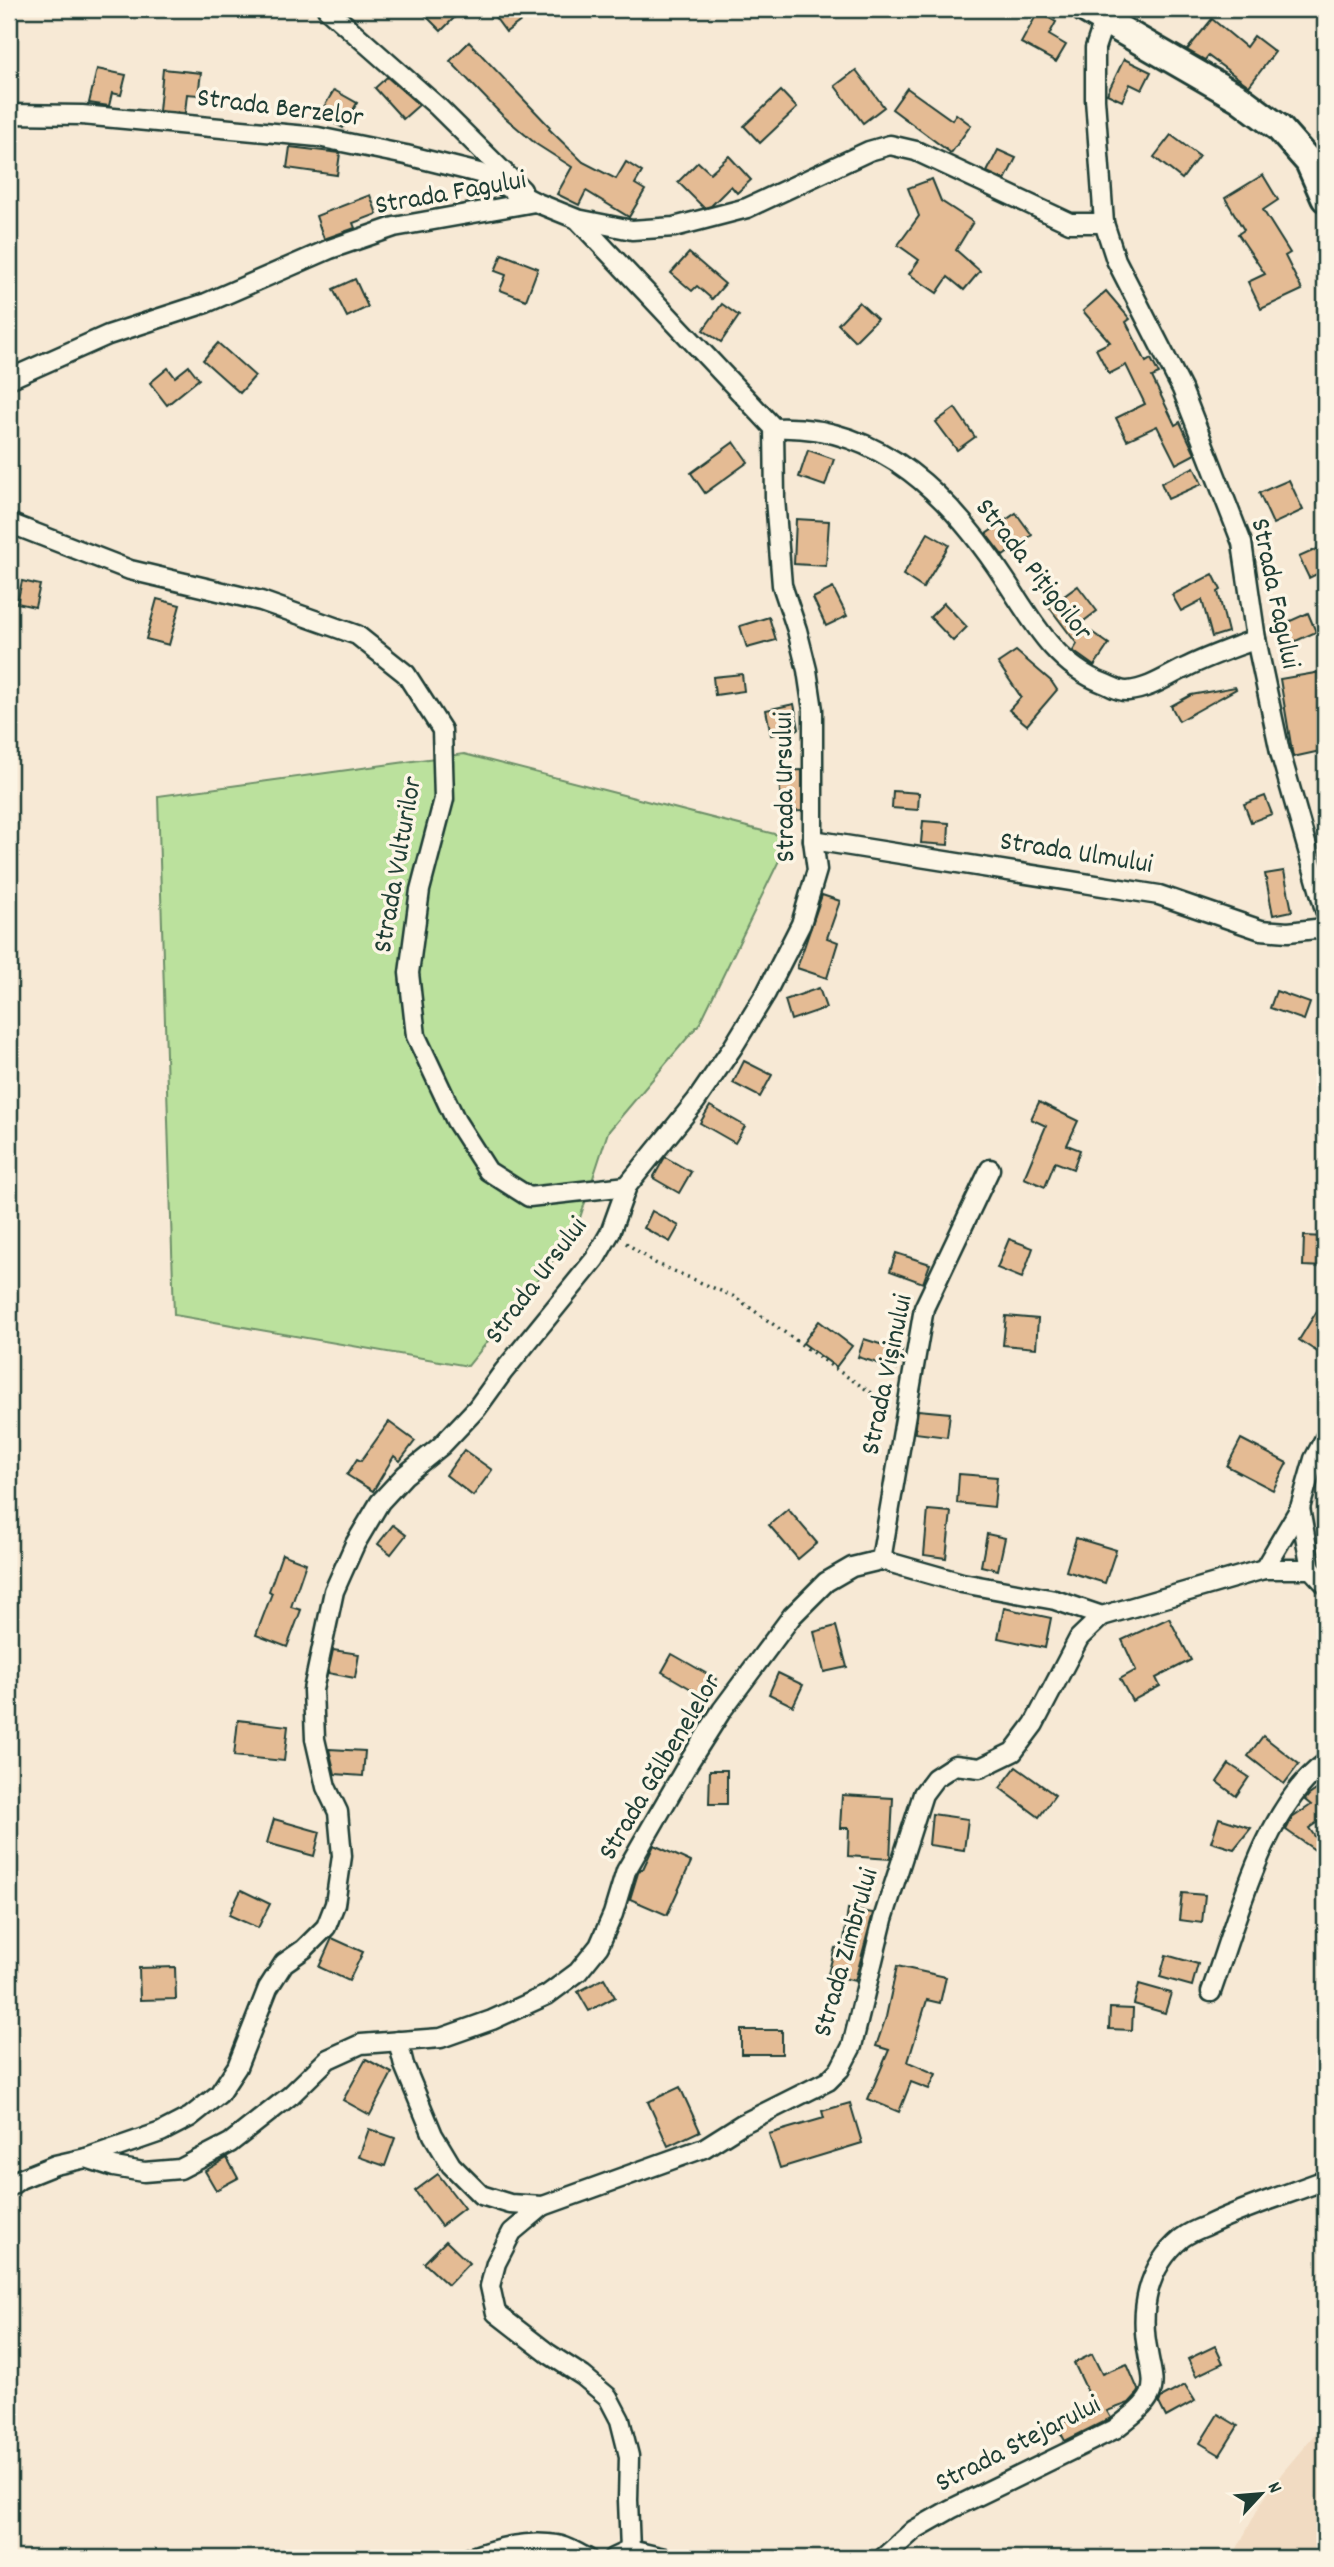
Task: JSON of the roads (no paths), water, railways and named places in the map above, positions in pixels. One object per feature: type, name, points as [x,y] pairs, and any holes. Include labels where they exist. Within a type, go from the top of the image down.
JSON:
[{"type":"main road","points":[[1094,15],[1240,98],[1279,128],[1309,162],[1325,198]]},
{"type":"street","points":[[327,9],[438,107],[535,202]]},
{"type":"street","name":"Strada Fagului","points":[[1094,15],[1095,99],[1104,223],[1116,260],[1182,389],[1241,543],[1256,639],[1280,751],[1321,883],[1325,909]]},
{"type":"street","name":"Strada Berzelor","points":[[9,114],[82,115],[318,138],[406,155],[478,173],[535,202]]},
{"type":"street","name":"Strada Fagului","points":[[9,379],[108,335],[206,303],[330,249],[394,227],[535,202],[577,219],[632,230],[674,227],[747,208],[869,151],[890,145],[916,151],[1070,223],[1104,223]]},
{"type":"street","points":[[577,219],[774,428]]},
{"type":"street","name":"Strada Pițigoilor","points":[[774,428],[793,427],[822,431],[874,449],[914,472],[965,522],[1035,626],[1059,655],[1085,676],[1125,691],[1152,685],[1186,667],[1256,639]]},
{"type":"street","name":"Strada Ursului","points":[[86,2158],[161,2132],[190,2117],[219,2094],[237,2067],[268,1988],[284,1962],[304,1950],[326,1927],[335,1904],[342,1856],[338,1812],[326,1787],[317,1748],[313,1690],[334,1591],[355,1544],[380,1502],[405,1475],[441,1446],[477,1408],[595,1259],[610,1233],[627,1186],[696,1101],[766,993],[801,924],[817,870],[813,839],[813,710],[807,670],[782,584],[775,499],[774,428]]},
{"type":"street","name":"Strada Vulturilor","points":[[9,523],[130,570],[261,601],[357,635],[406,674],[442,730],[444,799],[420,890],[409,973],[416,1036],[456,1121],[488,1171],[529,1197],[627,1186]]},
{"type":"street","name":"Strada Ulmului","points":[[813,839],[1159,895],[1261,930],[1288,932],[1325,928]]},
{"type":"street","name":"Strada Vișinului","points":[[881,1560],[924,1308],[990,1169]]},
{"type":"street","points":[[1264,1569],[1300,1508],[1314,1459],[1325,1438]]},
{"type":"street","points":[[1300,1508],[1311,1569],[1325,1584]]},
{"type":"street","points":[[881,1560],[962,1583],[1055,1600],[1102,1616],[1264,1569],[1311,1569]]},
{"type":"street","name":"Strada Gălbenelelor","points":[[86,2158],[114,2167],[144,2172],[180,2169],[230,2143],[291,2095],[328,2059],[361,2044],[441,2038],[492,2020],[547,1995],[578,1972],[599,1946],[613,1914],[626,1871],[722,1710],[792,1616],[826,1582],[852,1567],[881,1560]]},
{"type":"street","name":"Strada Zimbrului","points":[[630,2550],[629,2456],[620,2420],[608,2397],[496,2313],[490,2286],[496,2263],[512,2232],[543,2206],[704,2148],[742,2124],[828,2081],[840,2068],[852,2046],[883,1919],[923,1794],[935,1778],[955,1765],[980,1768],[1013,1752],[1034,1724],[1079,1638],[1102,1616]]},
{"type":"street","points":[[1211,1992],[1262,1848],[1311,1773],[1325,1763]]},
{"type":"street","name":"Strada Zimbrului","points":[[398,2041],[418,2102],[433,2136],[451,2165],[481,2195],[510,2204],[543,2206]]},
{"type":"street","points":[[9,2187],[20,2179],[55,2165],[86,2158]]},
{"type":"street","name":"Strada Stejarului","points":[[883,2558],[914,2530],[951,2509],[1115,2429],[1138,2410],[1150,2395],[1153,2380],[1143,2311],[1152,2275],[1165,2253],[1185,2236],[1215,2221],[1325,2180]]},
{"type":"street","points":[[469,2558],[495,2549],[528,2544],[559,2545],[587,2558]]},
{"type":"street","points":[[613,2558],[630,2550],[664,2558]]}]
